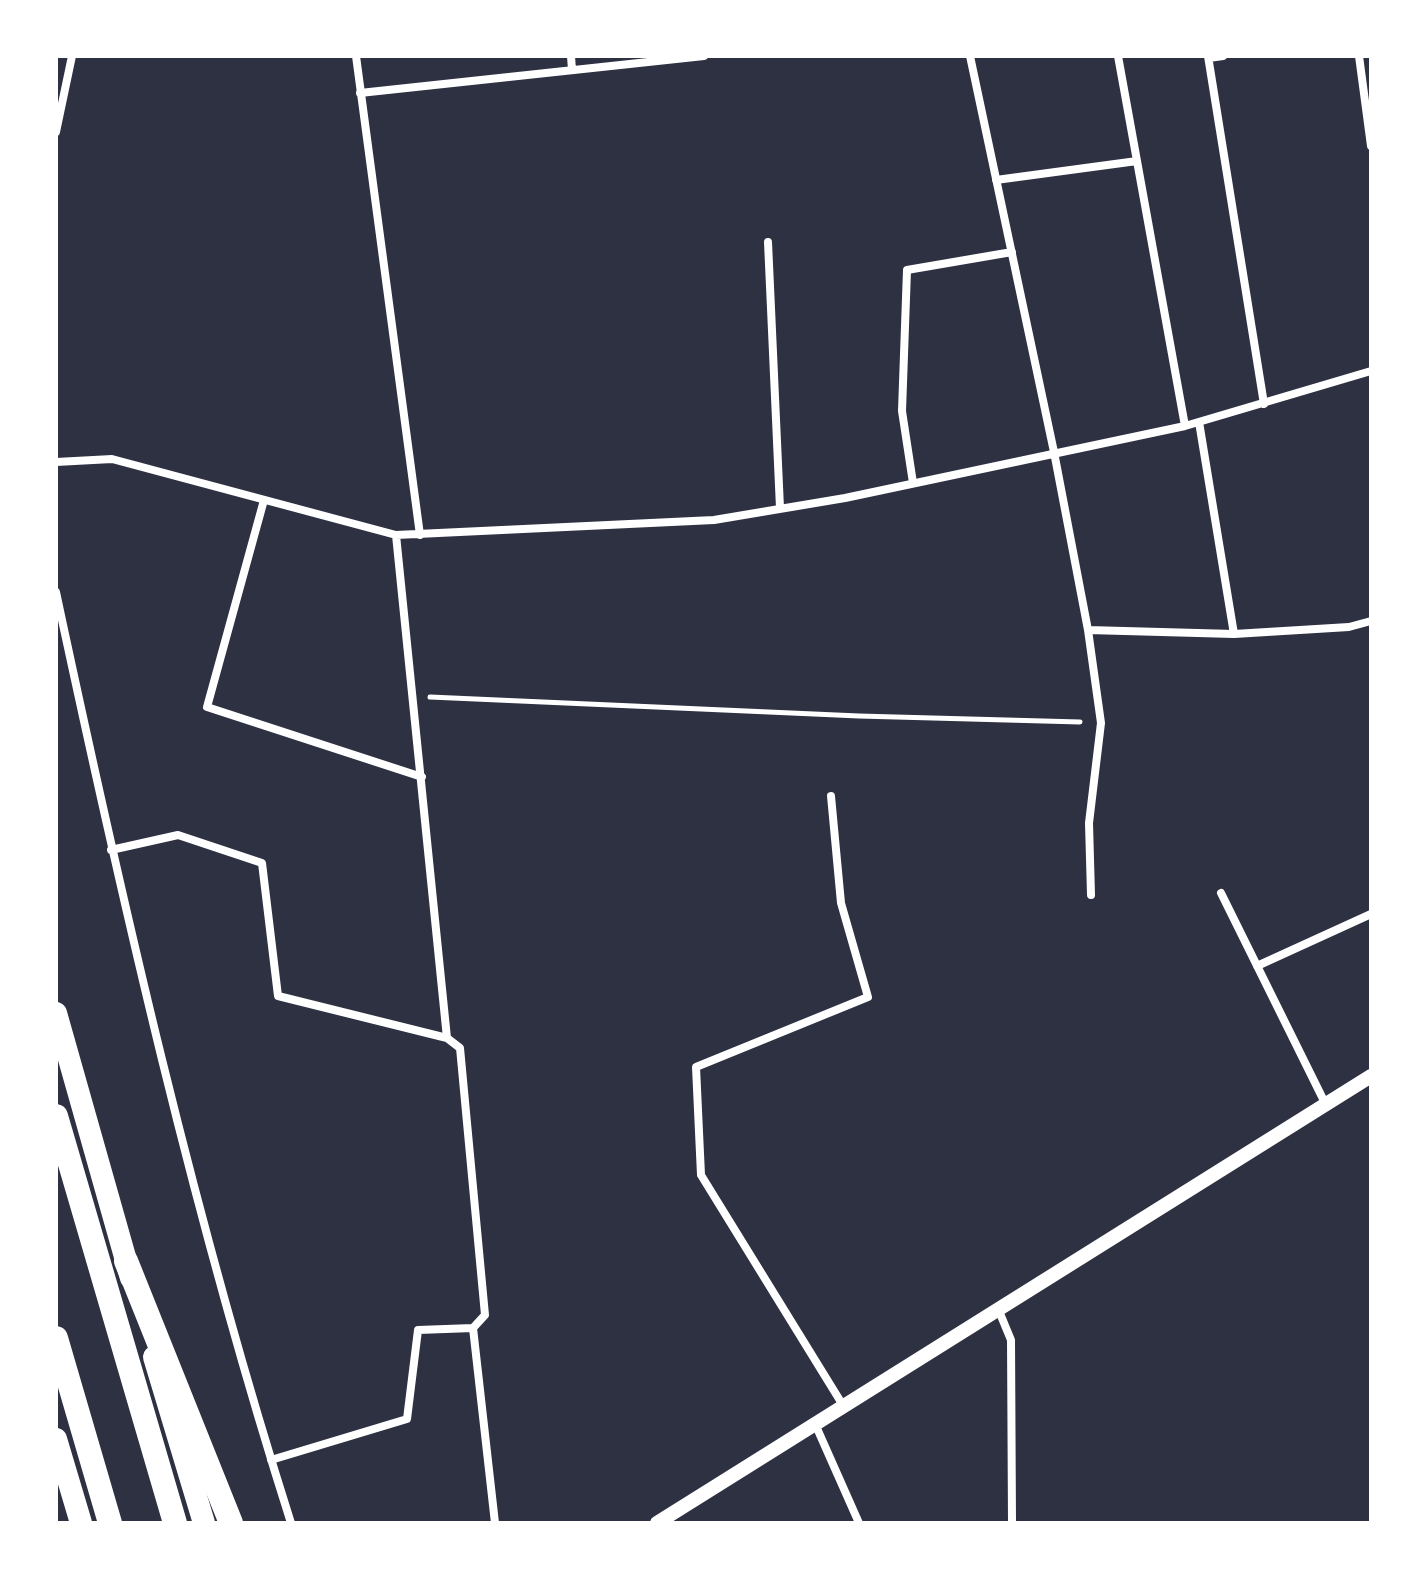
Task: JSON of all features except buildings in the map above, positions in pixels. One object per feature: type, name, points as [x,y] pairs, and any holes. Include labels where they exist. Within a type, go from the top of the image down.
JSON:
[{"type":"highway","points":[[56,996],[66,1054]]},
{"type":"highway","points":[[56,1013],[204,1523]]},
{"type":"highway","points":[[56,1116],[175,1523]]},
{"type":"highway","points":[[126,1261],[231,1523]]},
{"type":"highway","points":[[56,1338],[110,1523]]},
{"type":"highway","points":[[56,1439],[81,1523]]},
{"type":"street","points":[[56,132],[72,56]]},
{"type":"street","points":[[356,56],[420,535]]},
{"type":"street","points":[[571,56],[572,70]]},
{"type":"street","points":[[360,93],[704,56]]},
{"type":"street","points":[[970,56],[1054,452],[1088,630],[1101,723],[1089,823],[1091,895]]},
{"type":"street","points":[[1118,56],[1185,426]]},
{"type":"street","points":[[1223,56],[1208,57],[1264,404]]},
{"type":"street","points":[[1359,56],[1371,146]]},
{"type":"street","points":[[996,180],[1137,161]]},
{"type":"street","points":[[768,242],[780,508]]},
{"type":"street","points":[[913,483],[902,411],[907,270],[1012,252]]},
{"type":"street","points":[[56,462],[112,459],[396,535],[714,520],[913,483],[1185,426],[1371,371]]},
{"type":"street","points":[[1199,422],[1234,634]]},
{"type":"street","points":[[264,500],[207,707],[422,777]]},
{"type":"street","points":[[396,535],[447,1038]]},
{"type":"street","points":[[56,592],[111,850],[182,1139],[291,1523]]},
{"type":"street","points":[[1088,630],[1234,634],[1349,627],[1371,621]]},
{"type":"street","points":[[831,796],[841,903],[868,997],[696,1067],[701,1175],[844,1408]]},
{"type":"street","points":[[111,850],[178,835],[262,863],[278,996],[447,1038],[460,1048],[485,1315],[473,1328],[418,1330],[407,1419],[271,1460]]},
{"type":"street","points":[[1221,893],[1326,1105]]},
{"type":"street","points":[[1257,966],[1371,914]]},
{"type":"street","points":[[657,1523],[1371,1076]]},
{"type":"street","points":[[999,1311],[1011,1340],[1012,1523]]},
{"type":"street","points":[[473,1328],[495,1523]]},
{"type":"street","points":[[816,1426],[859,1523]]},
{"type":"path","points":[[413,697],[1101,723]]}]
